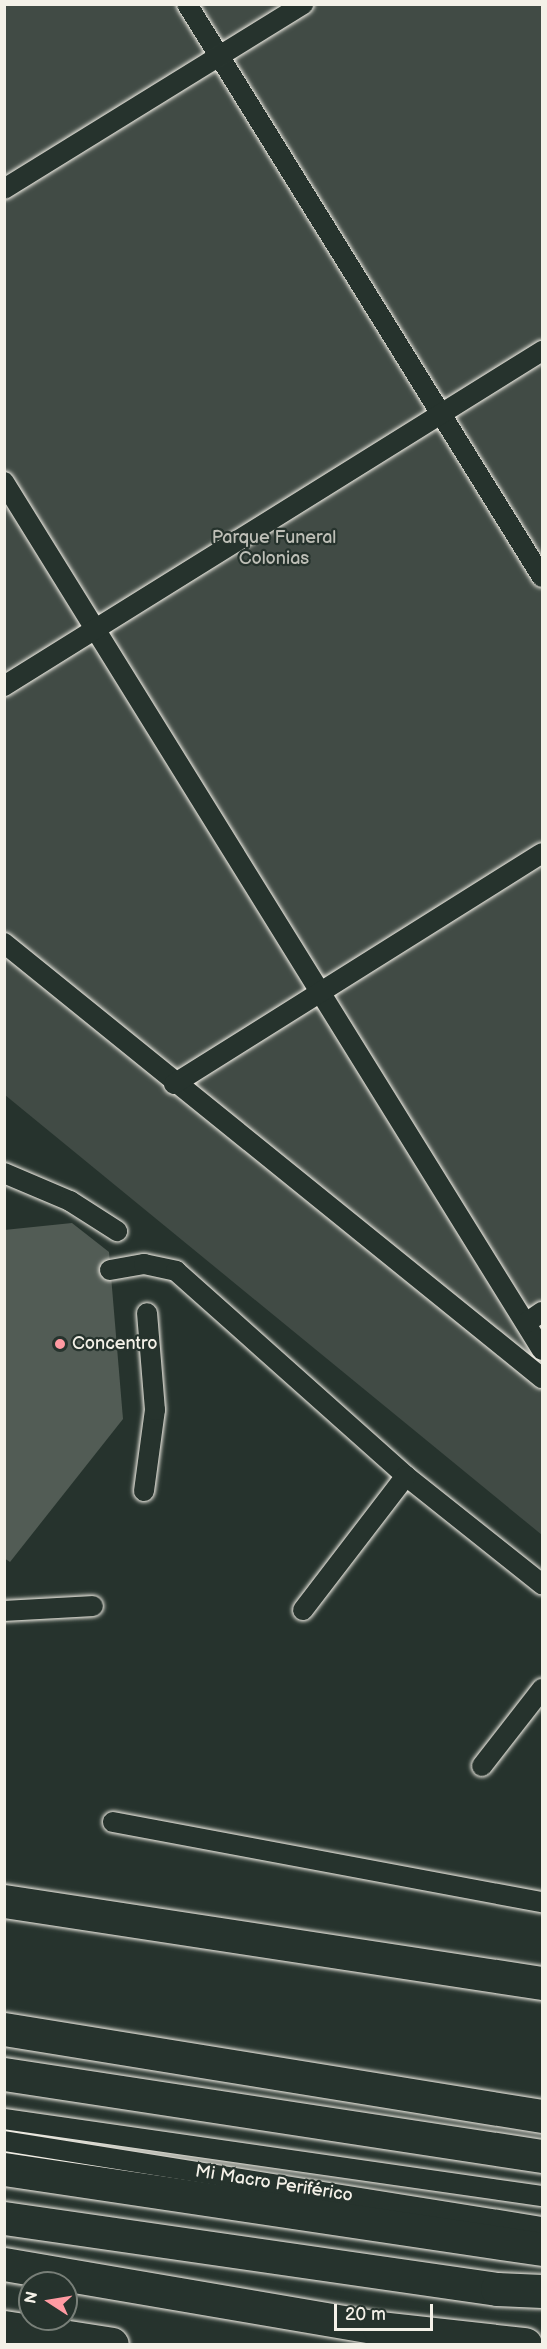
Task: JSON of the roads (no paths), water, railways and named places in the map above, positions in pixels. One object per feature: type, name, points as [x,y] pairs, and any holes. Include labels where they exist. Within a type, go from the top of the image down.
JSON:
[{"type":"main road","points":[[4,1901],[543,1983]]},
{"type":"main road","points":[[4,2029],[543,2116]]},
{"type":"main road","points":[[4,2074],[543,2156]]},
{"type":"main road","points":[[4,2169],[543,2249]]},
{"type":"main road","points":[[4,2218],[497,2289],[543,2291]]},
{"type":"main road","points":[[4,2264],[380,2328],[525,2344]]},
{"type":"main road","points":[[4,2327],[112,2344]]},
{"type":"lane","points":[[187,4],[543,577]]},
{"type":"lane","points":[[4,189],[303,4]]},
{"type":"lane","points":[[4,686],[543,351]]},
{"type":"lane","points":[[4,482],[543,1350]]},
{"type":"lane","points":[[174,1084],[318,991],[543,854]]},
{"type":"lane","points":[[4,943],[174,1084],[543,1378]]},
{"type":"lane","points":[[4,1173],[70,1201],[117,1231]]},
{"type":"lane","points":[[110,1270],[144,1264],[176,1271],[406,1476],[543,1584]]},
{"type":"lane","points":[[525,1323],[543,1312]]},
{"type":"lane","points":[[144,1491],[155,1410],[147,1313]]},
{"type":"lane","points":[[303,1610],[406,1476]]},
{"type":"lane","points":[[4,1611],[93,1606]]},
{"type":"lane","points":[[482,1766],[543,1689]]},
{"type":"lane","points":[[113,1822],[543,1902]]},
{"type":"lane","name":"Mi Macro Periférico","points":[[4,2119],[543,2196]]},
{"type":"lane","name":"Mi Macro Periférico","points":[[4,2141],[543,2227]]},
{"type":"place","name":"Concentro","points":[[60,1344]]},
{"type":"park label","name":"Parque Funeral Colonias","points":[[274,549]]}]
